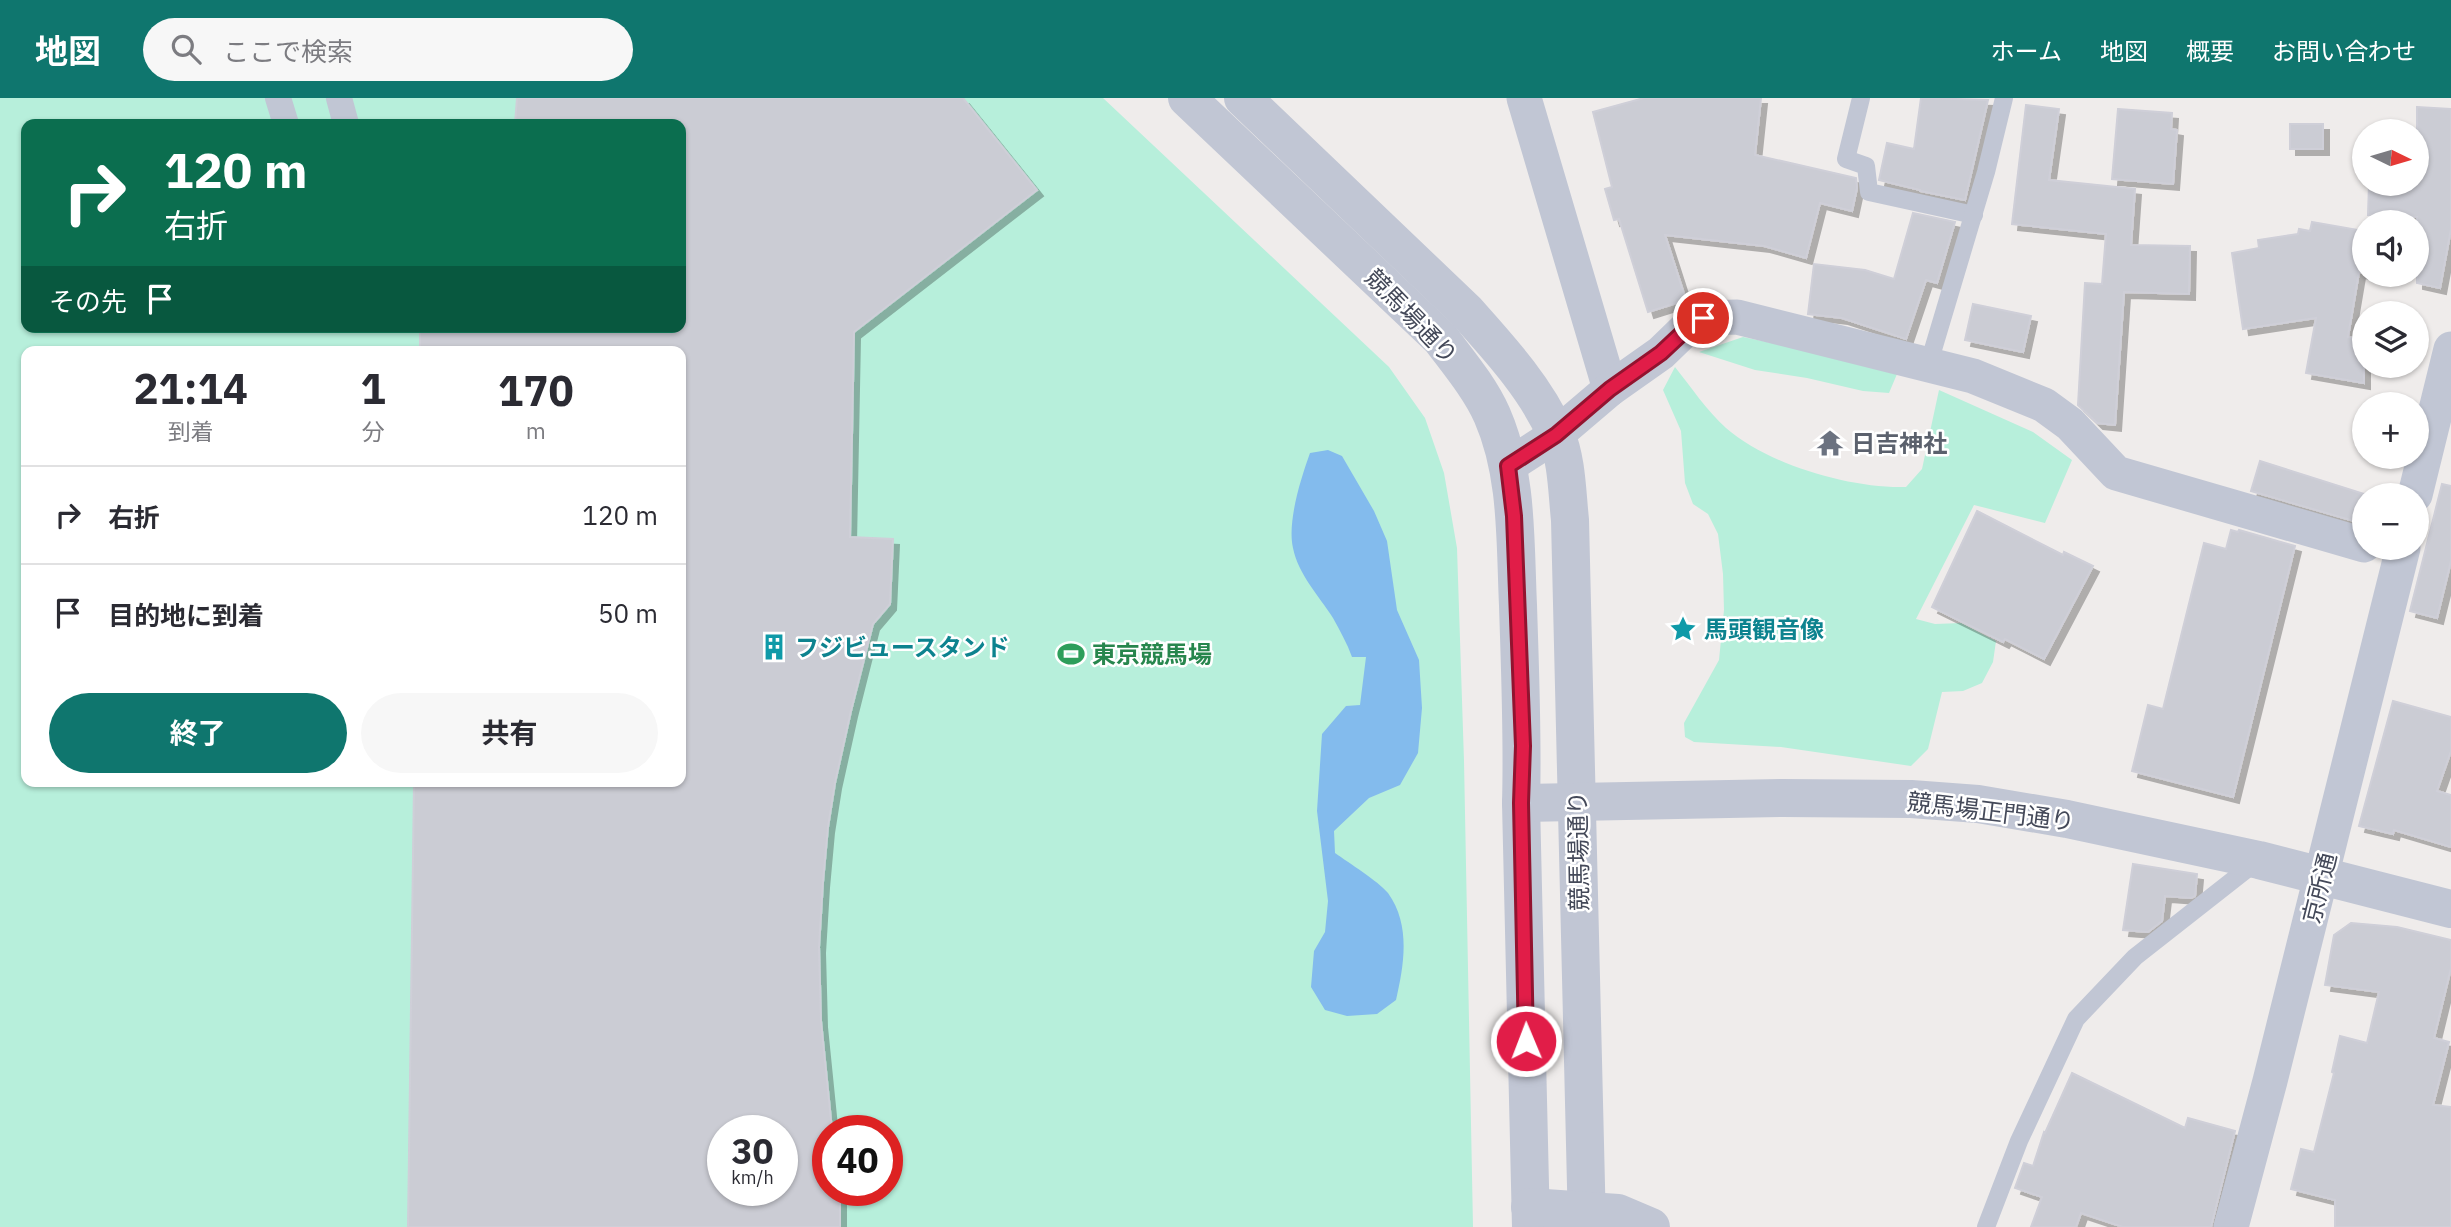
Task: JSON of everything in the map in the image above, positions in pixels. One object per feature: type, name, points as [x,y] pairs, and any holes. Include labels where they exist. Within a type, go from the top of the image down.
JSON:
[{"type":"street","points":[[278,98],[284,119]]},
{"type":"street","points":[[340,98],[345,119]]},
{"type":"street","name":"競馬場通り","points":[[1187,98],[1441,340],[1461,365],[1492,415],[1508,466],[1514,516],[1523,746],[1521,803],[1530,1217]]},
{"type":"street","name":"競馬場通り","points":[[1243,98],[1466,311],[1499,347],[1534,397],[1556,435],[1563,460],[1570,520],[1587,1219]]},
{"type":"street","points":[[1524,98],[1610,389]]},
{"type":"street","points":[[1508,466],[1556,435],[1610,389],[1661,353],[1693,323],[1703,318],[1737,317],[1973,376],[2044,405],[2070,424],[2116,473],[2352,542]]},
{"type":"street","points":[[2418,483],[2451,349]]},
{"type":"street","name":"京所通","points":[[2231,1227],[2322,876],[2390,560]]},
{"type":"street","name":"競馬場正門通り","points":[[1521,803],[1783,798],[1911,799],[2018,810],[2259,860],[2451,909]]},
{"type":"street","points":[[1530,1217],[1587,1219],[1618,1213],[1651,1227]]},
{"type":"lane","points":[[1861,98],[1846,159],[1866,166],[1869,192],[1973,215]]},
{"type":"lane","points":[[1929,363],[2004,98]]},
{"type":"lane","points":[[1986,1227],[2019,1141],[2076,1019],[2135,957],[2259,860]]},
{"type":"green space","name":"東京競馬場","points":[[0,98],[1103,98],[1389,367],[1425,418],[1444,473],[1457,548],[1473,1227],[0,1227]]},
{"type":"green space","points":[[1743,337],[1838,357],[1897,374],[1889,393],[1863,391],[1755,370],[1699,352]]},
{"type":"green space","points":[[1675,367],[1712,414],[1744,441],[1787,463],[1836,479],[1884,487],[1906,487],[1922,469],[1939,390],[2033,432],[2072,460],[2045,523],[1974,505],[1916,619],[1935,624],[1961,623],[1996,641],[1993,662],[1982,683],[1963,691],[1942,692],[1928,749],[1911,766],[1781,747],[1694,742],[1685,737],[1684,723],[1719,660],[1724,610],[1718,534],[1708,514],[1693,504],[1685,483],[1681,431],[1663,390]]},
{"type":"water","points":[[1328,450],[1342,456],[1374,511],[1387,541],[1397,610],[1419,660],[1422,708],[1418,753],[1400,785],[1369,798],[1334,831],[1335,853],[1388,893],[1400,918],[1404,945],[1396,1000],[1377,1014],[1347,1016],[1325,1010],[1311,987],[1314,951],[1325,932],[1328,901],[1317,811],[1322,734],[1346,706],[1360,705],[1366,657],[1352,657],[1333,618],[1299,567],[1292,537],[1296,500],[1310,453]]},
{"type":"building","name":"フジビュースタンド","points":[[517,98],[963,98],[1037,190],[854,332],[850,537],[893,539],[890,604],[873,624],[851,711],[835,783],[823,882],[819,947],[821,1021],[830,1115],[812,1115],[812,1206],[840,1206],[840,1227],[408,1227],[414,787],[686,787],[686,346],[420,346],[420,333],[686,333],[686,119],[515,119]]},
{"type":"building","points":[[1644,98],[1761,98],[1755,155],[1856,178],[1857,188],[1852,211],[1820,203],[1806,258],[1764,246],[1665,235],[1686,300],[1648,312],[1619,219],[1614,220],[1605,189],[1612,187],[1593,112]]},
{"type":"building","points":[[1921,98],[1988,100],[1965,200],[1879,180],[1887,143],[1914,149]]},
{"type":"building","points":[[2026,105],[2059,109],[2049,180],[2135,189],[2131,245],[2190,246],[2189,294],[2124,292],[2115,425],[2097,423],[2078,405],[2085,283],[2102,284],[2106,234],[2012,224]]},
{"type":"building","points":[[2417,107],[2451,109],[2451,229],[2440,288],[2429,286],[2429,210],[2368,210],[2369,196],[2429,196],[2429,119],[2417,119]]},
{"type":"building","points":[[2118,109],[2172,113],[2171,129],[2177,130],[2173,184],[2112,179]]},
{"type":"building","points":[[2290,124],[2323,124],[2323,149],[2290,149]]},
{"type":"building","points":[[1913,213],[1955,222],[1937,283],[1926,280],[1906,339],[1842,318],[1808,314],[1814,264],[1865,270],[1894,279]]},
{"type":"building","points":[[2312,222],[2352,229],[2352,287],[2356,287],[2348,337],[2352,338],[2352,378],[2364,378],[2364,383],[2306,373],[2316,318],[2243,329],[2232,253],[2259,248],[2258,240],[2298,234],[2299,229],[2310,231]]},
{"type":"building","points":[[1973,304],[2031,316],[2023,352],[1965,340]]},
{"type":"building","points":[[2260,461],[2352,490],[2352,520],[2251,491]]},
{"type":"building","points":[[2442,484],[2451,486],[2451,561],[2437,618],[2410,611],[2423,560],[2429,560],[2429,536]]},
{"type":"building","points":[[1977,511],[2063,555],[2064,552],[2093,566],[2044,659],[1932,607]]},
{"type":"building","points":[[2231,530],[2295,546],[2233,797],[2132,771],[2148,705],[2163,709],[2204,543],[2226,549]]},
{"type":"building","points":[[2393,701],[2451,717],[2451,751],[2437,791],[2451,795],[2451,847],[2394,830],[2393,834],[2359,826]]},
{"type":"building","points":[[2133,864],[2197,874],[2195,896],[2165,896],[2162,921],[2148,932],[2123,930]]},
{"type":"building","points":[[2351,923],[2397,927],[2451,940],[2451,968],[2434,1038],[2449,1042],[2433,1105],[2451,1107],[2451,1227],[2335,1227],[2335,1200],[2291,1189],[2301,1149],[2314,1152],[2334,1073],[2332,1072],[2340,1036],[2367,1043],[2379,992],[2325,985],[2334,935]]},
{"type":"building","points":[[2072,1073],[2185,1128],[2188,1118],[2235,1131],[2211,1227],[2123,1227],[2081,1213],[2076,1227],[2031,1227],[2042,1197],[2015,1188],[2024,1163],[2033,1166],[2044,1132]]},
{"type":"place","name":"日吉神社","points":[[1830,443]]},
{"type":"place","name":"馬頭観音像","points":[[1683,629]]},
{"type":"place","name":"フジビュースタンド","points":[[774,647]]},
{"type":"place","name":"東京競馬場","points":[[1071,654]]},
{"type":"route","points":[[1526,1041],[1521,803],[1523,746],[1514,516],[1508,466],[1556,435],[1610,389],[1661,353],[1693,323],[1703,318]]}]
